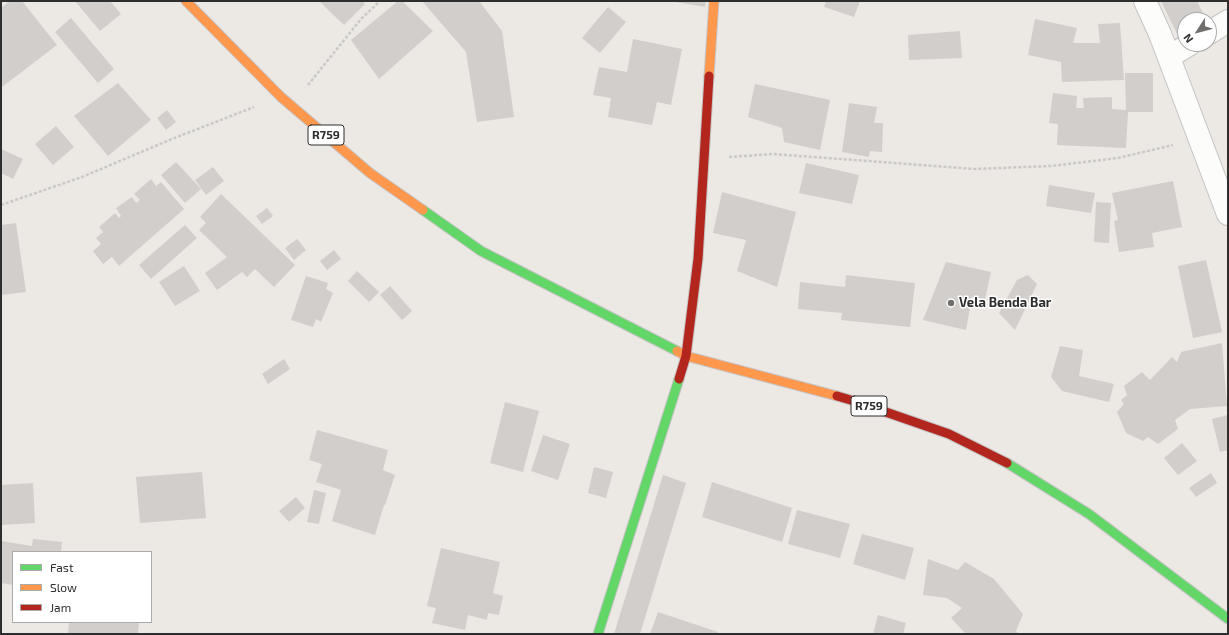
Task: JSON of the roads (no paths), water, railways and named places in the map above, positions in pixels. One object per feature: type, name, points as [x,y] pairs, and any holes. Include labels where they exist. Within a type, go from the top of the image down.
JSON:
[{"type":"main road","name":"R759","points":[[186,1],[281,97],[370,173],[481,251],[686,356],[854,401],[956,438],[1010,464],[1089,514],[1228,619]]},
{"type":"main road","points":[[598,634],[686,356],[698,259],[714,1]]},
{"type":"street","points":[[1145,1],[1169,57],[1228,214]]},
{"type":"street","points":[[1217,28],[1228,21]]},
{"type":"street","points":[[1169,57],[1177,52]]},
{"type":"place","name":"Vela Benda Bar","points":[[951,303]]}]
